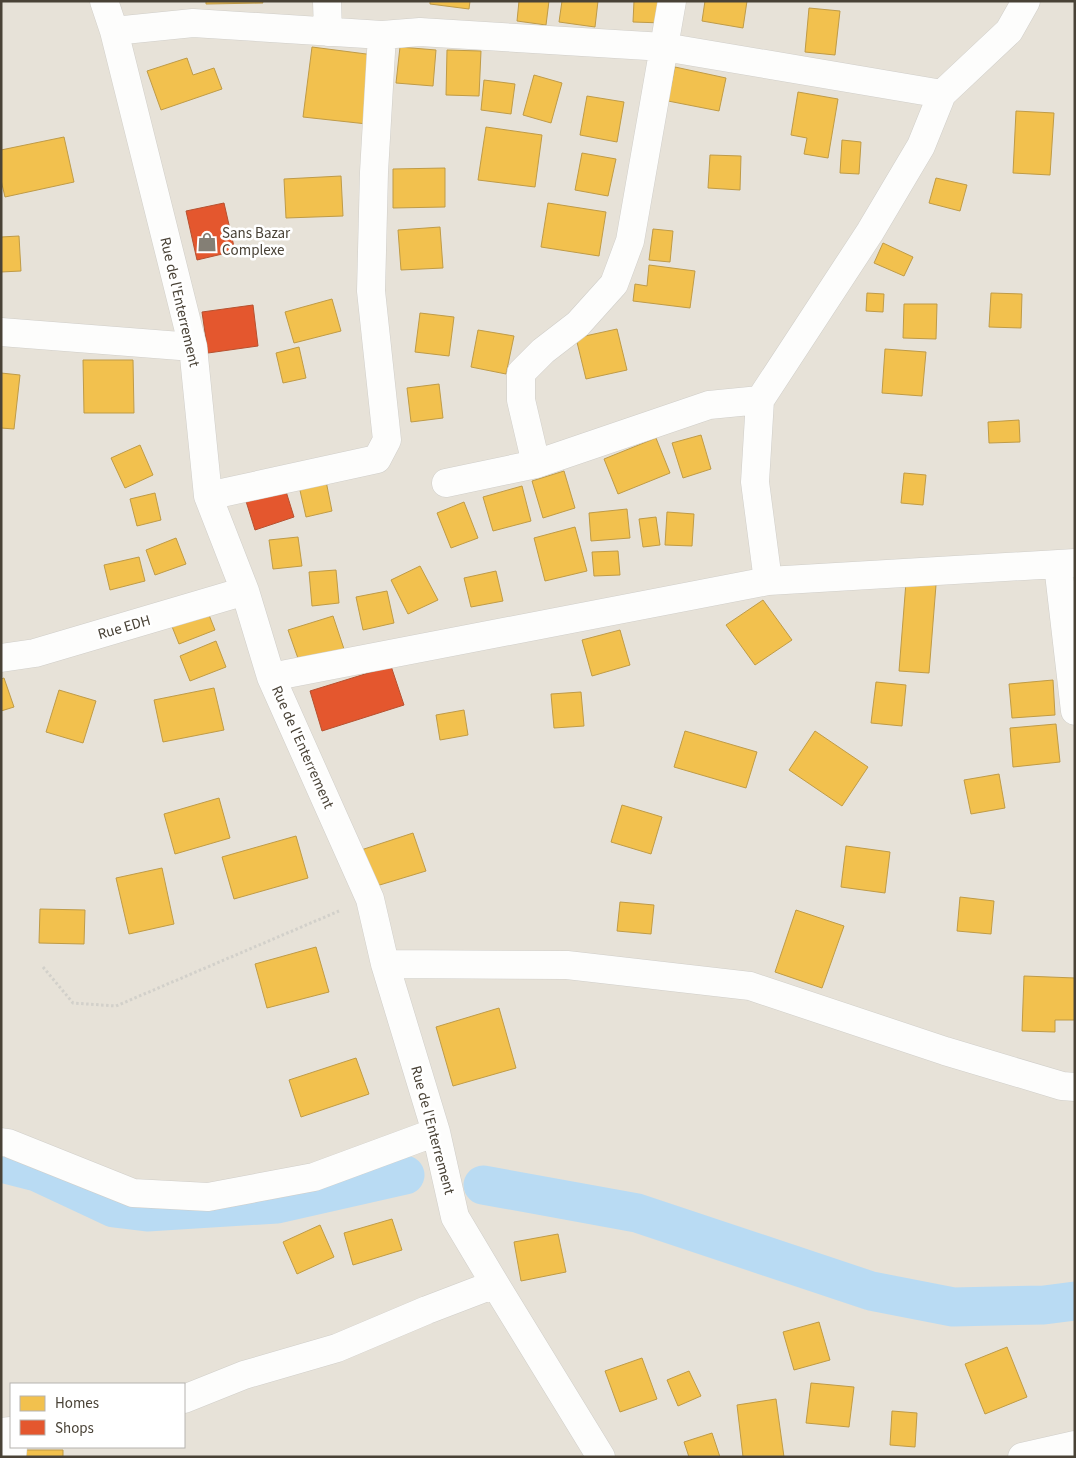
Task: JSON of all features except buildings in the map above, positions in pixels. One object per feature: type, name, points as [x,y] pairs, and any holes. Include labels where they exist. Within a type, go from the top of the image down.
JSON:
[{"type":"street","name":"Rue de l'Enterrement","points":[[104,1],[114,31],[193,347],[208,496],[245,591],[271,677],[370,899],[385,964],[436,1132],[455,1217],[601,1457]]},
{"type":"street","points":[[327,1],[328,32]]},
{"type":"street","points":[[536,464],[521,400],[521,373],[543,351],[578,324],[614,284],[630,241],[672,1]]},
{"type":"street","points":[[768,581],[756,482],[760,400],[870,232],[921,146],[942,94],[1009,31],[1026,1]]},
{"type":"street","points":[[114,31],[192,23],[382,35],[420,32],[664,47],[942,94]]},
{"type":"street","points":[[208,496],[376,459],[387,440],[371,291],[374,172],[382,35]]},
{"type":"street","points":[[1,332],[193,347]]},
{"type":"street","points":[[446,483],[536,464],[709,405],[760,400]]},
{"type":"street","points":[[271,677],[768,581],[1066,564],[1075,711]]},
{"type":"street","name":"Rue EDH","points":[[1,658],[35,653],[245,591]]},
{"type":"street","points":[[385,964],[567,964],[750,986],[945,1052],[1062,1086],[1075,1087]]},
{"type":"street","points":[[1,1142],[133,1193],[208,1197],[314,1177],[436,1132]]},
{"type":"street","points":[[185,1399],[244,1375],[336,1348],[495,1284]]},
{"type":"street","points":[[1022,1457],[1075,1445]]},
{"type":"path","points":[[43,967],[73,1003],[116,1006],[370,899]]},
{"type":"shaded area","points":[[1,1],[1075,1],[1075,1457],[1,1457]]},
{"type":"waterway","points":[[1,1163],[37,1172],[114,1208],[147,1212],[277,1204],[405,1175]]},
{"type":"waterway","points":[[483,1185],[637,1213],[871,1291],[953,1307],[1044,1305],[1075,1301]]},
{"type":"place","name":"Sans Bazar Complexe","points":[[207,242]]}]
